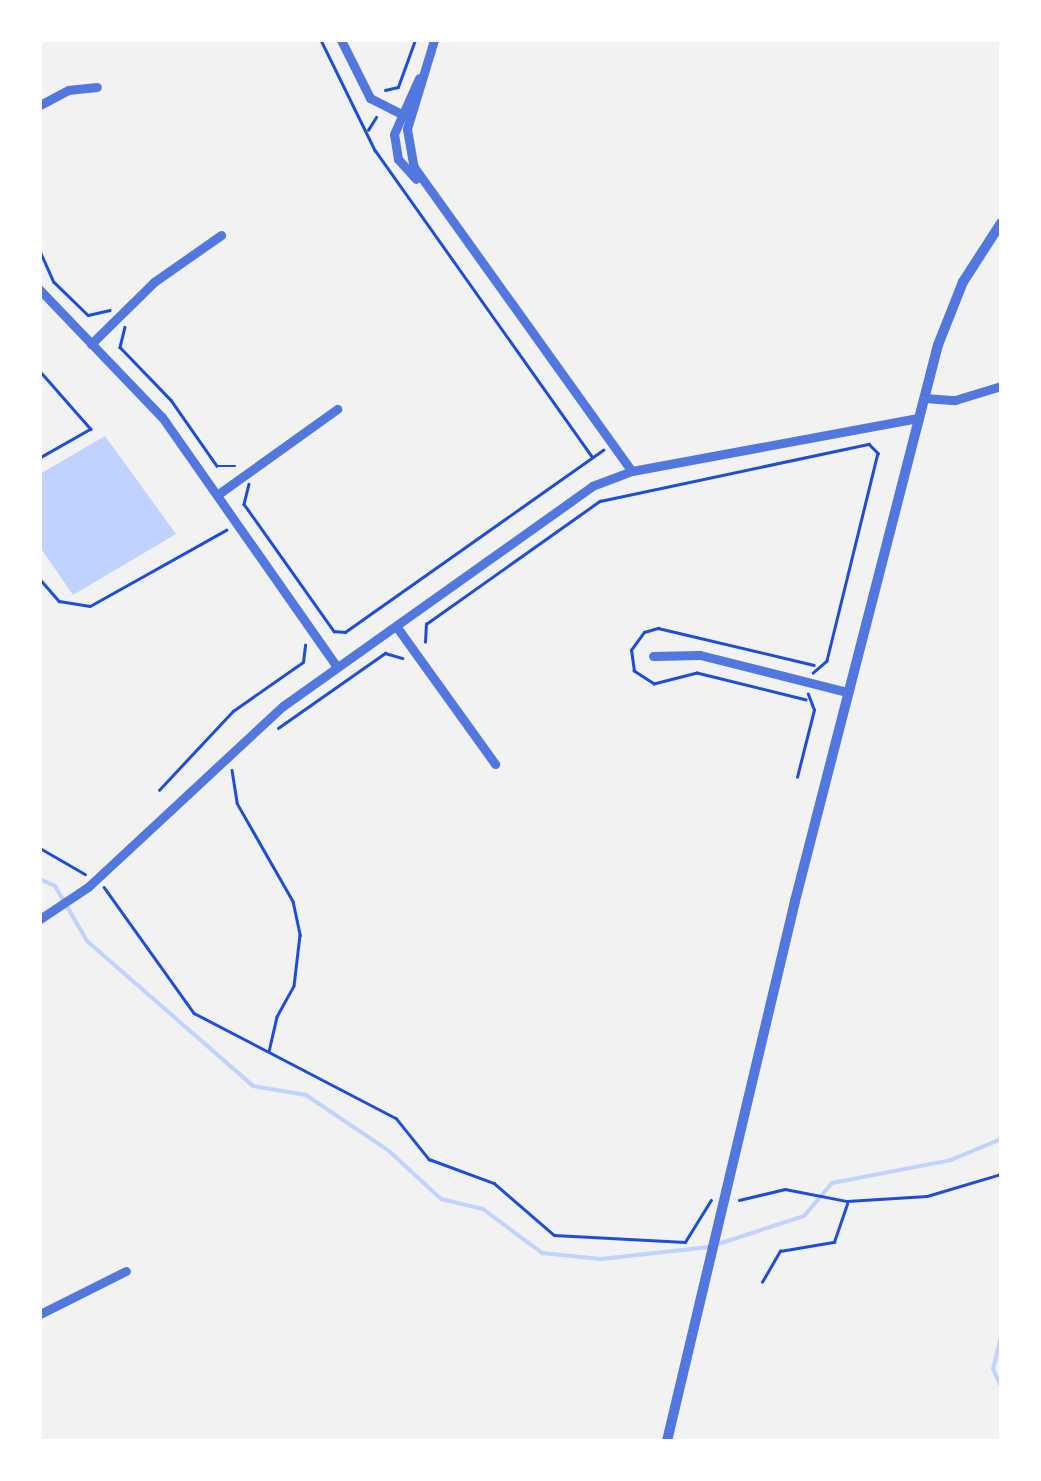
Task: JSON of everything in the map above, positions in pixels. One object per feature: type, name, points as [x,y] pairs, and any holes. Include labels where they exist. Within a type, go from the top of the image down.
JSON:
[{"type":"street","points":[[341,40],[380,106],[405,116]]},
{"type":"street","points":[[434,40],[405,116],[396,154],[426,188],[632,471]]},
{"type":"street","points":[[40,105],[68,90],[97,87]]},
{"type":"street","points":[[668,1441],[722,1200],[924,398],[957,293],[1001,223]]},
{"type":"street","points":[[91,344],[154,282],[221,235]]},
{"type":"street","points":[[40,290],[162,417],[337,667]]},
{"type":"street","points":[[924,398],[955,400],[1001,386]]},
{"type":"street","points":[[217,495],[337,410]]},
{"type":"street","points":[[40,919],[65,907],[92,884],[243,740],[337,667],[586,490],[632,471],[919,418]]},
{"type":"street","points":[[396,626],[494,764]]},
{"type":"street","points":[[653,656],[700,655],[847,692]]},
{"type":"street","points":[[40,1314],[126,1271]]},
{"type":"path","points":[[322,40],[366,130],[592,458]]},
{"type":"path","points":[[366,130],[386,88],[398,88],[415,40]]},
{"type":"path","points":[[40,251],[54,282],[88,316],[106,307],[117,318],[126,329],[120,348],[171,400],[217,466],[234,464],[244,476],[252,488],[244,504],[330,626],[344,632],[613,444]]},
{"type":"path","points":[[40,371],[91,429],[40,458]]},
{"type":"path","points":[[274,731],[385,653],[400,660],[428,639],[426,624],[600,501],[869,444],[878,453],[827,661],[813,674]]},
{"type":"path","points":[[40,579],[59,602],[90,606],[236,523]]},
{"type":"path","points":[[159,790],[233,711],[303,662],[302,647],[330,626]]},
{"type":"path","points":[[798,777],[814,710],[808,691]]},
{"type":"path","points":[[236,765],[230,780],[238,803],[293,901],[300,935],[294,986],[277,1017],[269,1050]]},
{"type":"path","points":[[40,848],[92,884],[194,1013],[396,1118],[430,1159],[494,1183],[554,1235],[685,1242],[693,1238],[707,1202],[818,1190],[826,1197],[847,1200],[927,1196],[1001,1174]]},
{"type":"path","points":[[762,1282],[775,1255],[816,1249],[840,1236],[847,1200]]},
{"type":"water","points":[[105,436],[176,534],[73,595],[40,547],[40,474]]},
{"type":"waterway","points":[[40,879],[55,886],[87,941],[253,1086],[306,1095],[389,1151],[441,1199],[483,1209],[542,1253],[601,1259],[709,1247]]},
{"type":"waterway","points":[[718,1244],[804,1216],[832,1183],[951,1160],[1001,1139]]},
{"type":"waterway","points":[[1001,1337],[993,1369],[1001,1386]]}]
